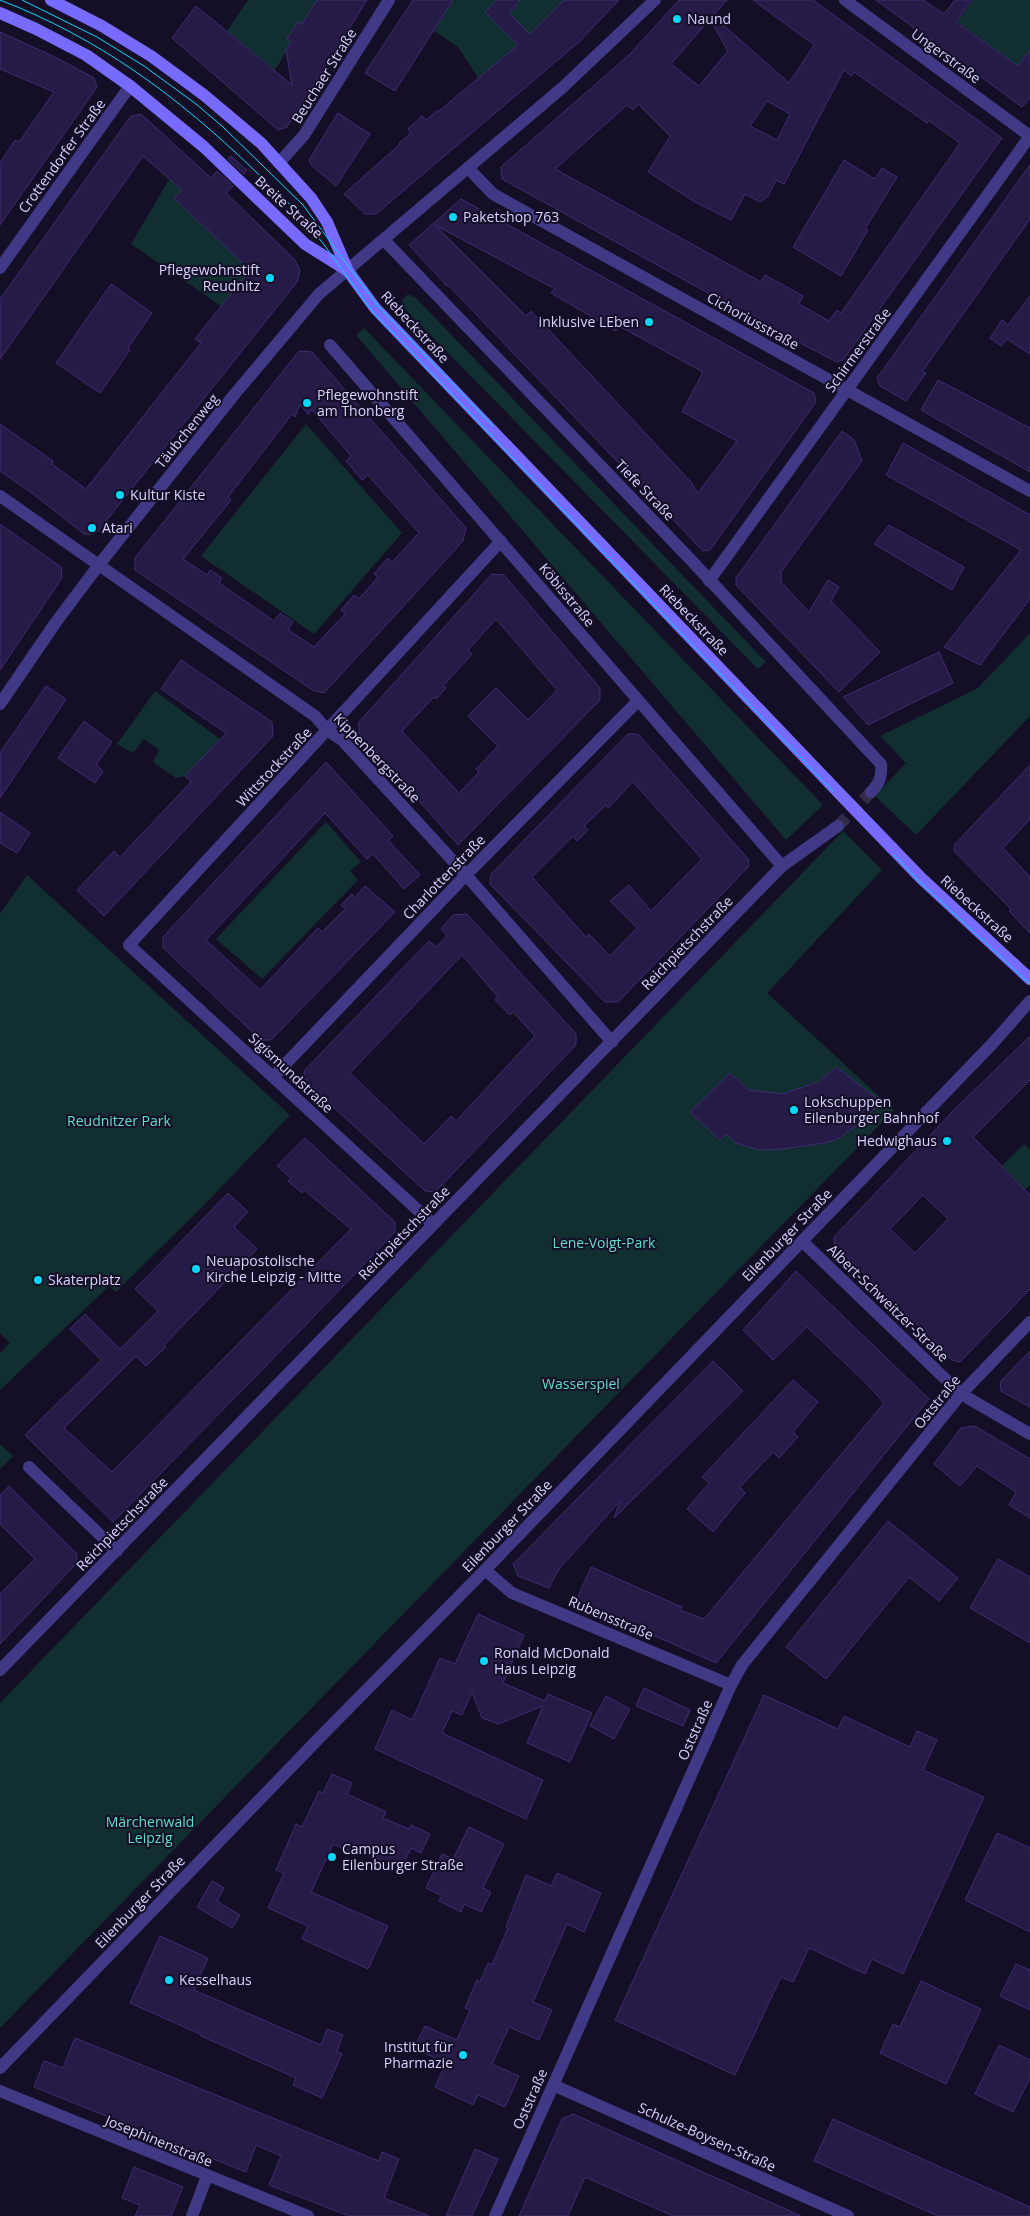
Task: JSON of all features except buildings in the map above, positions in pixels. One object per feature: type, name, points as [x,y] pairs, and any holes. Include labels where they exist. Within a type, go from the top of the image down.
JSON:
[{"type":"main road","name":"Breite Straße","points":[[51,0],[102,26],[164,65],[230,116],[261,143],[311,198],[327,222],[348,271]]},
{"type":"main road","name":"Breite Straße","points":[[0,13],[86,55],[130,86],[204,147],[305,244],[348,271]]},
{"type":"main road","name":"Riebeckstraße","points":[[348,271],[375,308],[892,848],[921,878],[1030,979]]},
{"type":"street","name":"Beuchaer Straße","points":[[279,163],[304,135],[389,0]]},
{"type":"street","name":"Täubchenweg","points":[[0,704],[56,622],[98,566],[300,315],[319,294],[562,88],[655,0]]},
{"type":"street","name":"Ungerstraße","points":[[845,0],[1030,136]]},
{"type":"street","name":"Crottendorfer Straße","points":[[0,268],[130,86]]},
{"type":"street","name":"Schirmerstraße","points":[[709,581],[1030,136]]},
{"type":"street","name":"Cichoriusstraße","points":[[468,168],[493,194],[1030,491]]},
{"type":"street","name":"Tiefe Straße","points":[[384,240],[690,559],[881,764],[882,775],[878,785],[871,792]]},
{"type":"street","name":"Köbisstraße","points":[[330,344],[782,866]]},
{"type":"street","name":"Kippenbergstraße","points":[[0,496],[315,716],[328,731],[342,740],[466,875],[612,1042]]},
{"type":"street","name":"Wittstockstraße","points":[[129,945],[501,541]]},
{"type":"street","name":"Charlottenstraße","points":[[273,1077],[466,875],[638,701]]},
{"type":"street","name":"Reichpietschstraße","points":[[0,1670],[782,866],[838,826]]},
{"type":"street","name":"Sigismundstraße","points":[[129,945],[433,1224]]},
{"type":"street","name":"Eilenburger Straße","points":[[0,2068],[325,1732],[485,1570],[993,1043],[1030,1001]]},
{"type":"street","name":"Albert-Schweitzer-Straße","points":[[802,1240],[961,1394],[1030,1434]]},
{"type":"street","name":"Oststraße","points":[[495,2216],[731,1685],[742,1666],[961,1394],[1030,1322]]},
{"type":"street","points":[[29,1467],[117,1551]]},
{"type":"street","name":"Rubensstraße","points":[[485,1570],[512,1593],[731,1685]]},
{"type":"street","name":"Schulze-Boysen-Straße","points":[[553,2085],[848,2216]]},
{"type":"street","name":"Josephinenstraße","points":[[0,2091],[308,2216]]},
{"type":"street","points":[[192,2216],[207,2176]]},
{"type":"green space","points":[[248,0],[318,0],[275,70],[227,31]]},
{"type":"green space","points":[[453,0],[564,0],[553,13],[479,79],[458,47],[434,31]]},
{"type":"green space","points":[[973,0],[1030,0],[1030,49],[1018,66],[957,22]]},
{"type":"green space","points":[[170,178],[182,190],[174,198],[245,265],[246,275],[221,306],[131,244]]},
{"type":"green space","points":[[408,294],[416,298],[766,662],[758,669],[405,309],[402,304],[403,299]]},
{"type":"green space","points":[[364,328],[823,805],[786,840],[356,335]]},
{"type":"green space","points":[[306,424],[402,533],[314,634],[201,556]]},
{"type":"green space","points":[[1030,633],[1030,716],[916,835],[875,796],[906,763],[880,736],[978,688]]},
{"type":"green space","points":[[155,691],[220,739],[185,776],[176,778],[153,762],[159,750],[144,739],[133,753],[117,744]]},
{"type":"green space","points":[[326,822],[361,862],[350,871],[358,880],[262,979],[216,939]]},
{"type":"green space","name":"Lene-Voigt-Park","points":[[843,831],[882,870],[767,993],[894,1110],[0,2028],[0,1703]]},
{"type":"green space","name":"Reudnitzer Park","points":[[27,875],[290,1115],[208,1201],[116,1292],[109,1286],[0,1390],[0,1353],[10,1343],[0,1333],[0,914]]},
{"type":"green space","points":[[1024,1144],[1030,1150],[1030,1185],[1025,1190],[1002,1166]]},
{"type":"green space","points":[[0,1444],[13,1456],[0,1469]]},
{"type":"tunnel","points":[[838,826],[871,792]]},
{"type":"tram line","points":[[0,0],[71,32],[135,71],[195,117],[280,195],[316,235],[372,311],[919,881],[1030,984]]},
{"type":"tram line","points":[[22,0],[97,37],[144,66],[196,104],[222,126],[303,205],[378,306],[493,426]]},
{"type":"place","name":"Naund","points":[[677,19]]},
{"type":"place","name":"Paketshop 763","points":[[453,217]]},
{"type":"place","name":"Pflegewohnstift Reudnitz","points":[[270,278]]},
{"type":"place","name":"inklusive LEben","points":[[649,322]]},
{"type":"place","name":"Pflegewohnstift am Thonberg","points":[[307,403]]},
{"type":"place","name":"Kultur Kiste","points":[[120,495]]},
{"type":"place","name":"Atari","points":[[92,528]]},
{"type":"place","name":"Lokschuppen Eilenburger Bahnhof","points":[[794,1110]]},
{"type":"place","name":"Hedwighaus","points":[[947,1141]]},
{"type":"place","name":"Neuapostolische Kirche Leipzig - Mitte","points":[[196,1269]]},
{"type":"place","name":"Skaterplatz","points":[[38,1280]]},
{"type":"place","name":"Ronald McDonald Haus Leipzig","points":[[484,1661]]},
{"type":"place","name":"Campus Eilenburger Straße","points":[[332,1857]]},
{"type":"place","name":"Kesselhaus","points":[[169,1980]]},
{"type":"place","name":"Institut für Pharmazie","points":[[463,2055]]},
{"type":"park label","name":"Wasserspiel","points":[[581,1384]]},
{"type":"park label","name":"Märchenwald Leipzig","points":[[150,1830]]}]
